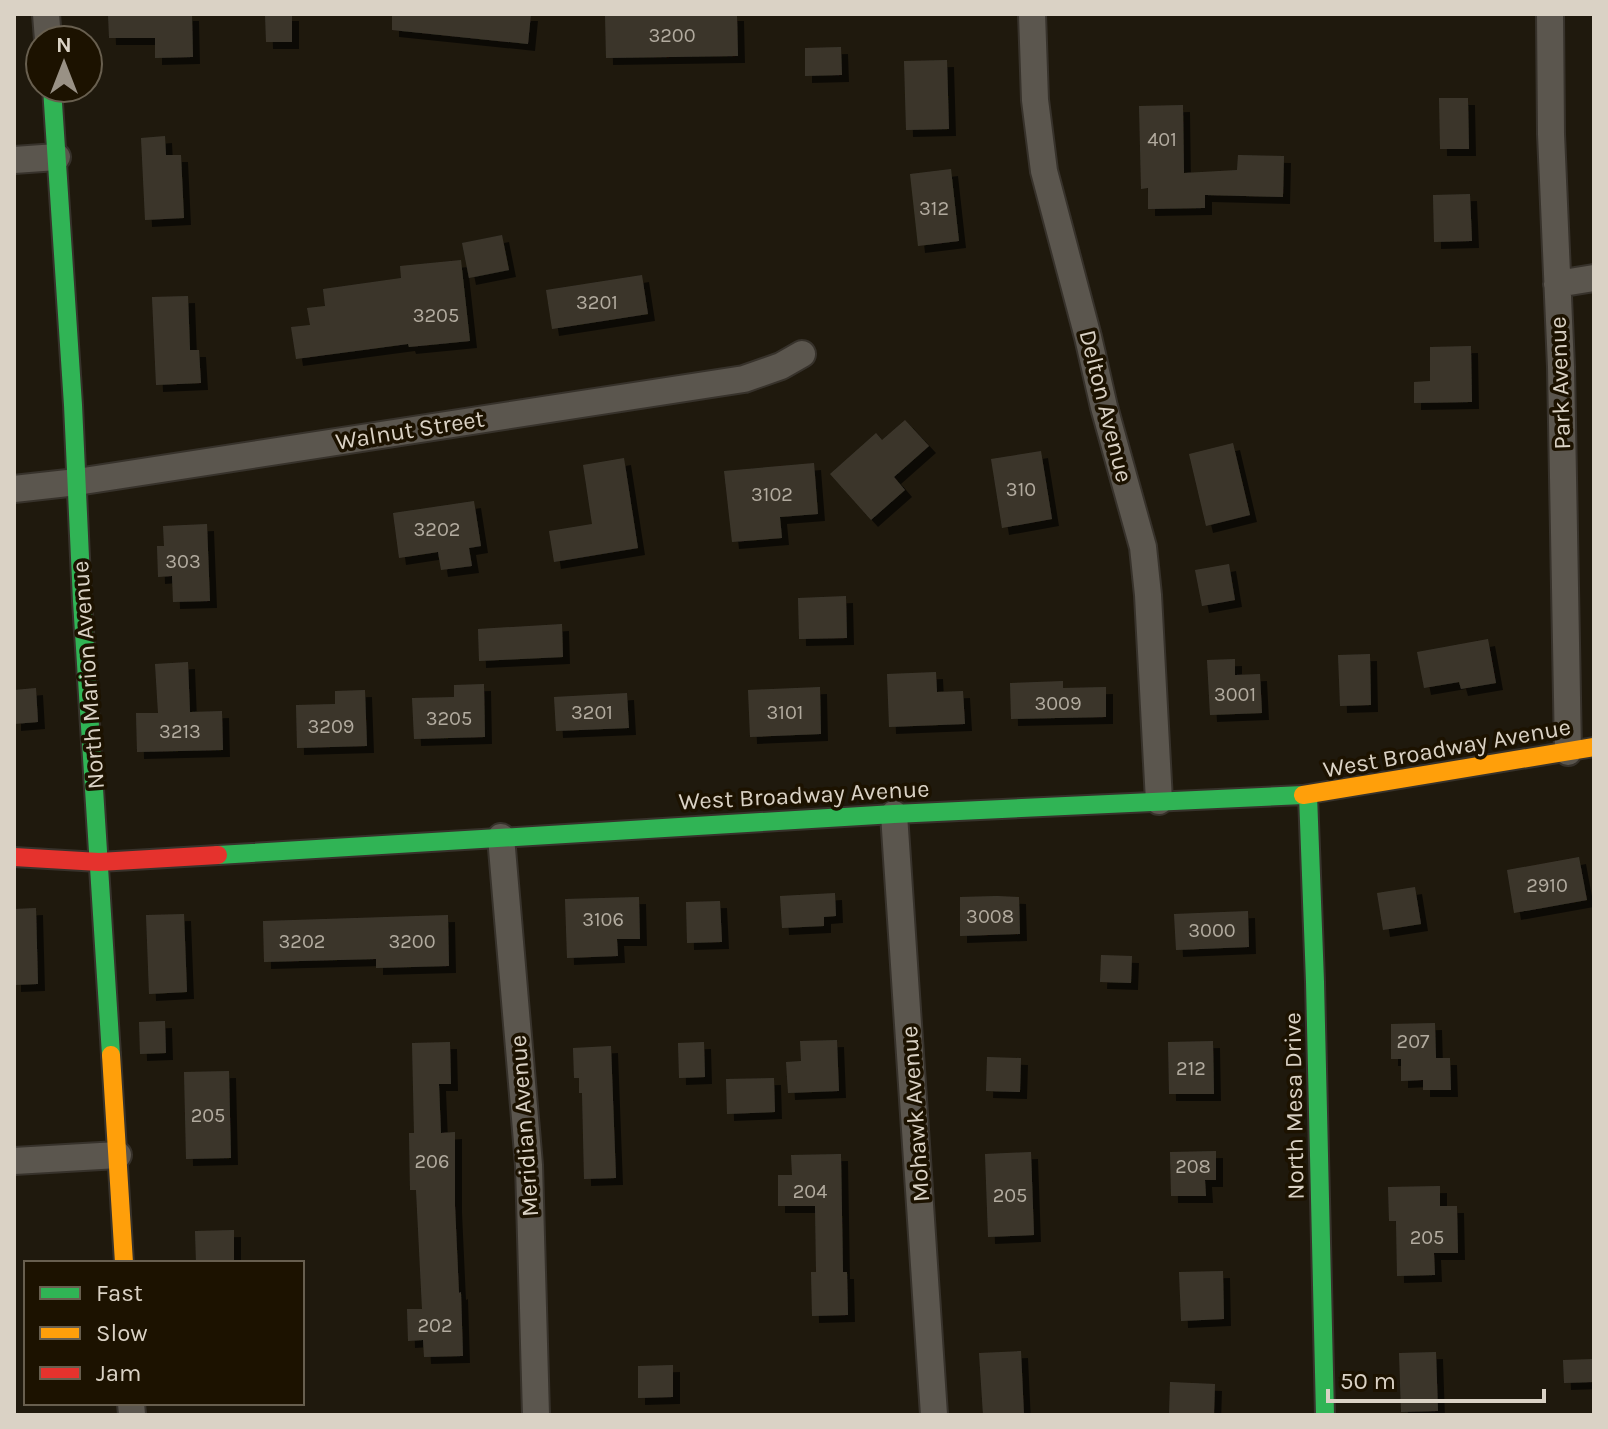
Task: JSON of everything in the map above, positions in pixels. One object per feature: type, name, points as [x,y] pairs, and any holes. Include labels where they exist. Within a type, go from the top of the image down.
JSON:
[{"type":"street","name":"Delton Avenue","points":[[1032,14],[1035,100],[1044,171],[1143,547],[1159,801]]},
{"type":"street","name":"Park Avenue","points":[[1550,14],[1568,752]]},
{"type":"street","name":"North Marion Avenue","points":[[53,104],[124,1261]]},
{"type":"street","points":[[14,160],[57,157]]},
{"type":"street","points":[[1557,284],[1594,278]]},
{"type":"street","name":"Walnut Street","points":[[14,489],[77,482],[744,379],[781,366],[802,354]]},
{"type":"street","name":"West Broadway Avenue","points":[[14,857],[99,862],[894,814],[1308,795],[1594,747]]},
{"type":"street","name":"North Mesa Drive","points":[[1308,795],[1325,1415]]},
{"type":"street","name":"Mohawk Avenue","points":[[894,814],[934,1415]]},
{"type":"street","name":"Meridian Avenue","points":[[501,837],[529,1165],[536,1415]]},
{"type":"street","points":[[14,1161],[118,1155]]},
{"type":"building","points":[[108,14],[192,14],[193,57],[155,58],[155,38],[109,38]]},
{"type":"building","points":[[265,14],[292,14],[292,42],[266,42]]},
{"type":"building","points":[[392,14],[531,14],[528,44],[392,30]]},
{"type":"building","points":[[605,14],[737,14],[738,56],[606,58]]},
{"type":"building","points":[[841,47],[842,75],[805,76],[805,48]]},
{"type":"building","points":[[947,60],[949,129],[906,130],[904,61]]},
{"type":"building","points":[[1439,98],[1468,98],[1469,149],[1440,149]]},
{"type":"building","points":[[1183,105],[1184,173],[1237,170],[1238,155],[1284,156],[1283,197],[1205,195],[1205,208],[1148,209],[1148,188],[1141,189],[1139,106]]},
{"type":"building","points":[[165,136],[166,155],[181,155],[184,218],[145,220],[141,138]]},
{"type":"building","points":[[951,169],[959,241],[918,246],[910,174]]},
{"type":"building","points":[[1470,194],[1472,241],[1434,242],[1433,195]]},
{"type":"building","points":[[502,235],[509,270],[469,278],[462,243]]},
{"type":"building","points":[[461,260],[470,341],[409,347],[408,344],[296,359],[291,327],[310,325],[307,308],[325,306],[323,289],[401,278],[400,266]]},
{"type":"building","points":[[642,275],[648,314],[552,329],[546,290]]},
{"type":"building","points":[[188,296],[190,350],[199,350],[201,383],[156,385],[152,297]]},
{"type":"building","points":[[1471,346],[1472,402],[1414,403],[1414,382],[1430,381],[1430,347]]},
{"type":"building","points":[[905,420],[929,446],[894,477],[905,490],[871,520],[830,474],[876,433],[882,440]]},
{"type":"building","points":[[1233,443],[1250,515],[1206,526],[1189,454]]},
{"type":"building","points":[[1041,451],[1052,519],[1002,528],[991,459]]},
{"type":"building","points":[[624,458],[638,548],[554,562],[549,531],[592,524],[583,465]]},
{"type":"building","points":[[814,463],[818,514],[780,517],[782,538],[732,542],[724,471]]},
{"type":"building","points":[[474,501],[481,546],[469,548],[472,566],[441,570],[438,552],[399,558],[393,513]]},
{"type":"building","points":[[207,524],[210,601],[173,602],[172,576],[158,577],[157,546],[164,546],[163,526]]},
{"type":"building","points":[[1229,564],[1235,600],[1202,606],[1195,570]]},
{"type":"building","points":[[846,596],[847,638],[799,639],[798,598]]},
{"type":"building","points":[[562,624],[563,657],[479,661],[478,629]]},
{"type":"building","points":[[1488,639],[1496,683],[1461,689],[1459,682],[1424,688],[1417,652]]},
{"type":"building","points":[[1370,654],[1371,705],[1340,706],[1338,655]]},
{"type":"building","points":[[1235,659],[1235,675],[1260,674],[1262,713],[1210,715],[1207,660]]},
{"type":"building","points":[[188,662],[190,712],[222,711],[223,750],[137,752],[136,713],[158,713],[155,664]]},
{"type":"building","points":[[936,672],[937,692],[963,691],[965,724],[889,727],[887,674]]},
{"type":"building","points":[[1063,681],[1063,688],[1106,687],[1106,717],[1011,719],[1010,683]]},
{"type":"building","points":[[484,684],[485,737],[414,739],[412,698],[454,697],[454,685]]},
{"type":"building","points":[[820,687],[821,734],[750,737],[748,690]]},
{"type":"building","points":[[36,688],[38,722],[14,724],[14,690]]},
{"type":"building","points":[[365,690],[367,746],[297,748],[296,705],[335,704],[335,691]]},
{"type":"building","points":[[627,693],[629,728],[556,731],[554,697]]},
{"type":"building","points":[[1579,857],[1587,900],[1514,913],[1507,870]]},
{"type":"building","points":[[1415,887],[1421,924],[1383,930],[1377,893]]},
{"type":"building","points":[[835,893],[836,916],[824,917],[824,926],[782,928],[780,896]]},
{"type":"building","points":[[639,897],[640,939],[617,939],[618,956],[567,958],[565,899]]},
{"type":"building","points":[[960,897],[1019,897],[1020,934],[960,936]]},
{"type":"building","points":[[720,901],[722,942],[687,943],[686,902]]},
{"type":"building","points":[[36,908],[38,984],[14,985],[14,909]]},
{"type":"building","points":[[1248,911],[1249,947],[1176,950],[1174,914]]},
{"type":"building","points":[[184,914],[187,992],[149,994],[146,915]]},
{"type":"building","points":[[448,915],[449,966],[376,968],[376,959],[264,962],[263,921]]},
{"type":"building","points":[[1101,955],[1132,956],[1131,983],[1100,982]]},
{"type":"building","points":[[165,1021],[166,1053],[140,1054],[139,1022]]},
{"type":"building","points":[[1435,1023],[1436,1058],[1450,1058],[1451,1090],[1423,1090],[1423,1080],[1401,1081],[1401,1059],[1391,1059],[1391,1024]]},
{"type":"building","points":[[837,1040],[839,1091],[788,1093],[786,1062],[801,1061],[800,1041]]},
{"type":"building","points":[[1213,1041],[1214,1094],[1169,1094],[1168,1042]]},
{"type":"building","points":[[450,1042],[451,1084],[439,1084],[441,1133],[455,1132],[455,1205],[463,1356],[424,1357],[423,1340],[408,1341],[407,1309],[422,1309],[416,1190],[410,1190],[409,1133],[414,1133],[412,1043]]},
{"type":"building","points":[[704,1042],[705,1077],[679,1078],[678,1043]]},
{"type":"building","points":[[611,1046],[616,1178],[584,1179],[582,1093],[579,1093],[579,1078],[574,1078],[573,1048]]},
{"type":"building","points":[[987,1057],[1021,1058],[1020,1092],[986,1091]]},
{"type":"building","points":[[229,1071],[231,1158],[186,1159],[184,1072]]},
{"type":"building","points":[[774,1078],[775,1112],[727,1114],[726,1079]]},
{"type":"building","points":[[1216,1151],[1216,1180],[1205,1180],[1206,1196],[1171,1196],[1170,1152]]},
{"type":"building","points":[[1031,1152],[1034,1235],[988,1237],[985,1154]]},
{"type":"building","points":[[841,1154],[843,1272],[847,1272],[848,1315],[812,1316],[811,1272],[816,1272],[815,1206],[778,1206],[778,1175],[792,1175],[791,1155]]},
{"type":"building","points":[[1440,1186],[1440,1206],[1457,1206],[1458,1253],[1434,1253],[1435,1275],[1397,1276],[1396,1221],[1389,1221],[1388,1187]]},
{"type":"building","points":[[234,1230],[234,1261],[196,1261],[195,1231]]},
{"type":"building","points":[[1223,1271],[1224,1319],[1181,1321],[1179,1272]]},
{"type":"building","points":[[1021,1351],[1024,1415],[983,1415],[979,1353]]},
{"type":"building","points":[[1436,1352],[1438,1411],[1401,1412],[1399,1353]]},
{"type":"building","points":[[1594,1359],[1594,1382],[1564,1383],[1563,1360]]},
{"type":"building","points":[[673,1365],[673,1397],[638,1398],[638,1366]]},
{"type":"building","points":[[1170,1382],[1215,1384],[1214,1415],[1169,1415]]},
{"type":"traffic: fast","points":[[53,104],[111,1055]]},
{"type":"traffic: fast","points":[[218,855],[894,814],[1303,795]]},
{"type":"traffic: fast","points":[[1308,795],[1325,1415]]},
{"type":"traffic: slow","points":[[1303,795],[1594,747]]},
{"type":"traffic: slow","points":[[111,1055],[124,1261]]},
{"type":"traffic: jam","points":[[14,857],[99,862],[218,855]]}]
